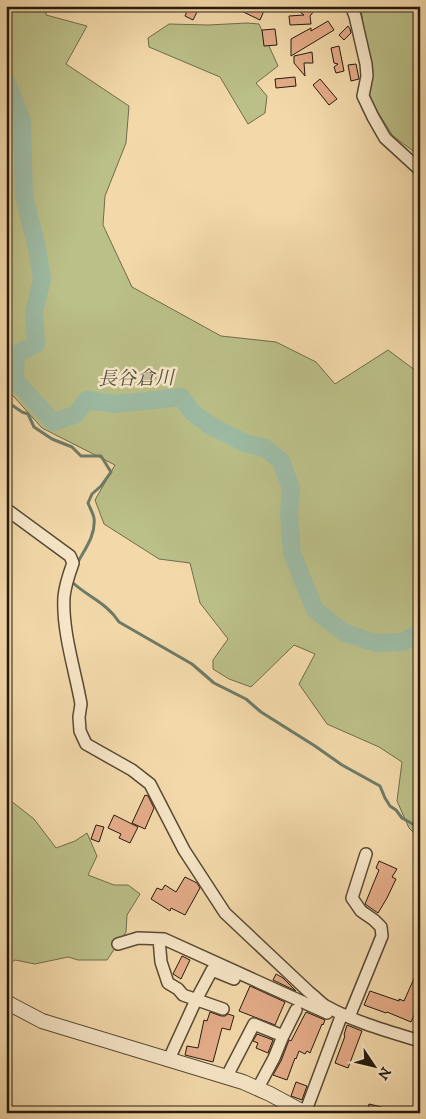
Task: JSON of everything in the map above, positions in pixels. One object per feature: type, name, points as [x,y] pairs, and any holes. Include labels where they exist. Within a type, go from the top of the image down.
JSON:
[{"type":"street","points":[[351,6],[366,64],[367,76],[362,96],[385,138],[420,170]]},
{"type":"street","points":[[6,509],[70,556],[73,563],[64,597],[66,626],[81,704],[79,717],[80,731],[86,744],[132,770],[150,784],[184,850],[225,913],[322,1004],[344,1016]]},
{"type":"street","points":[[6,1002],[42,1021],[227,1076],[258,1088],[305,1113],[344,1016],[382,936],[381,927],[360,910],[352,898],[366,854]]},
{"type":"street","points":[[118,944],[138,938],[164,939],[344,1016],[420,1041]]},
{"type":"street","points":[[159,939],[161,962],[168,983],[178,989],[183,995],[223,1009]]},
{"type":"street","points":[[169,1059],[212,970],[234,979]]},
{"type":"street","points":[[258,1088],[296,1010]]},
{"type":"street","points":[[227,1076],[254,1024],[283,1036]]},
{"type":"green space","points":[[6,6],[46,6],[46,15],[87,26],[66,64],[129,106],[126,143],[105,196],[103,225],[132,287],[221,336],[276,342],[316,362],[335,384],[388,350],[420,374],[420,839],[409,828],[397,801],[402,762],[379,747],[327,724],[299,684],[315,654],[294,645],[251,687],[229,679],[213,669],[213,660],[228,639],[200,603],[190,563],[159,559],[104,524],[95,500],[115,465],[42,428],[6,388]]},
{"type":"green space","points":[[361,6],[420,6],[420,156],[393,136],[370,100]]},
{"type":"green space","points":[[169,24],[259,24],[278,66],[256,83],[267,96],[265,113],[248,124],[220,77],[149,47],[148,38]]},
{"type":"green space","points":[[6,797],[34,819],[56,848],[75,841],[87,833],[97,856],[88,875],[114,885],[128,885],[140,894],[127,915],[126,932],[107,960],[78,960],[68,957],[35,964],[15,960],[6,965]]},
{"type":"building","points":[[189,6],[200,6],[193,20],[185,16]]},
{"type":"building","points":[[231,6],[266,6],[260,20]]},
{"type":"building","points":[[292,6],[318,6],[310,16],[311,24],[290,25],[289,16],[304,15]]},
{"type":"building","points":[[328,21],[334,30],[291,56],[291,39],[311,28],[311,31]]},
{"type":"building","points":[[348,26],[351,33],[344,40],[339,35]]},
{"type":"building","points":[[275,29],[277,45],[264,46],[262,30]]},
{"type":"building","points":[[339,46],[344,71],[336,73],[334,67],[338,64],[334,63],[331,48]]},
{"type":"building","points":[[312,52],[313,63],[304,63],[305,76],[294,63],[294,56]]},
{"type":"building","points":[[356,64],[359,79],[351,81],[348,65]]},
{"type":"building","points":[[295,77],[296,86],[276,88],[275,79]]},
{"type":"building","points":[[320,79],[337,99],[329,105],[313,85]]},
{"type":"building","points":[[145,795],[148,796],[154,808],[145,829],[132,823]]},
{"type":"building","points":[[114,815],[138,827],[130,843],[119,838],[121,834],[108,828]]},
{"type":"building","points":[[96,825],[104,827],[99,842],[91,839]]},
{"type":"building","points":[[379,861],[397,869],[392,877],[396,879],[378,913],[365,904],[379,870],[376,868]]},
{"type":"building","points":[[185,877],[197,883],[200,888],[185,915],[171,908],[170,911],[151,899],[157,888],[162,890],[165,885],[176,892]]},
{"type":"building","points":[[182,956],[190,960],[181,979],[173,974]]},
{"type":"building","points":[[420,965],[420,1002],[411,1022],[364,1005],[370,991],[404,1001]]},
{"type":"building","points":[[276,974],[283,978],[296,991],[273,980]]},
{"type":"building","points":[[250,986],[285,1002],[275,1025],[239,1011]]},
{"type":"building","points":[[210,1012],[221,1016],[228,1014],[234,1016],[230,1030],[222,1028],[213,1062],[185,1055],[187,1046],[198,1048],[204,1020],[207,1021]]},
{"type":"building","points":[[306,1012],[325,1020],[310,1053],[307,1051],[305,1054],[299,1051],[287,1080],[273,1075],[289,1040],[291,1041]]},
{"type":"building","points":[[347,1025],[362,1031],[348,1068],[335,1063]]},
{"type":"building","points":[[257,1034],[273,1040],[268,1053],[256,1048],[258,1043],[253,1041]]},
{"type":"building","points":[[296,1082],[307,1086],[302,1100],[291,1096]]},
{"type":"building","points":[[369,1104],[394,1110],[393,1113],[367,1113]]},
{"type":"waterway","name":"長谷倉川","points":[[6,80],[22,121],[24,196],[37,248],[42,279],[34,312],[36,344],[16,354],[15,380],[53,422],[75,415],[87,400],[115,404],[181,397],[192,412],[211,426],[245,443],[265,448],[281,461],[291,488],[289,514],[292,553],[315,610],[345,633],[376,643],[403,642],[420,632]]},
{"type":"waterway","points":[[6,376],[16,361]]},
{"type":"waterway","points":[[6,401],[28,414],[34,427],[52,439],[72,447],[81,456],[101,456],[111,472],[101,486],[92,494],[88,503],[94,518],[93,531],[77,564]]},
{"type":"waterway","points":[[72,580],[78,587],[109,610],[119,622],[192,664],[214,683],[246,699],[261,712],[342,765],[380,786],[390,806],[402,818],[420,828]]}]
